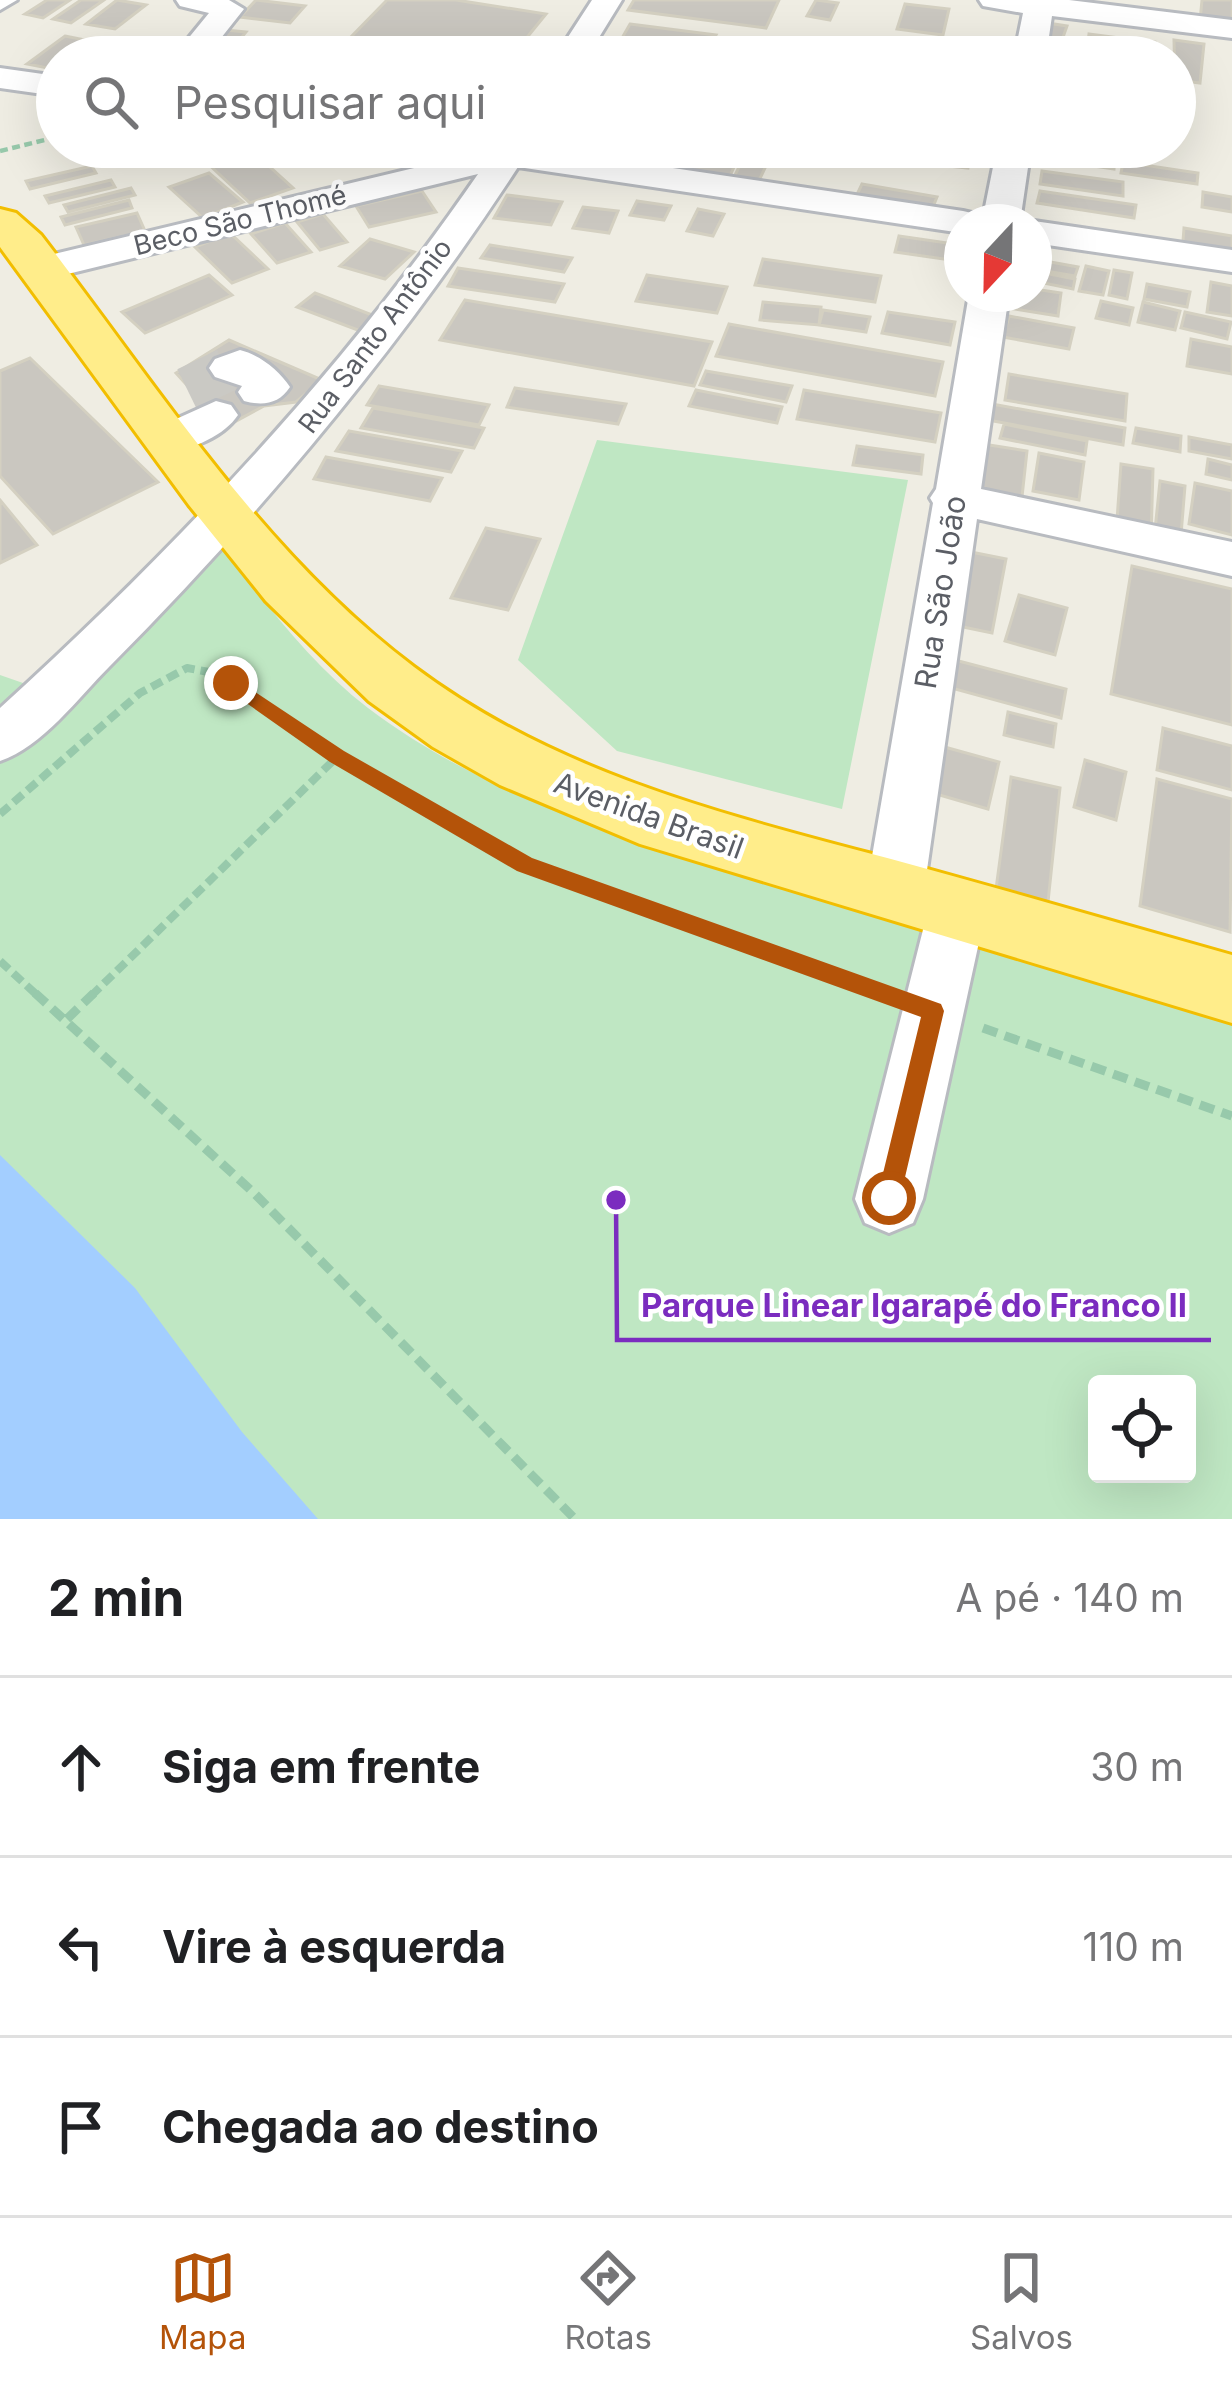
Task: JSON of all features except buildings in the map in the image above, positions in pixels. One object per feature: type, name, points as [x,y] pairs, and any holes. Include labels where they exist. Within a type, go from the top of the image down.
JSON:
[{"type":"highway","name":"Avenida Brasil","points":[[17,248],[180,413],[227,518],[332,632],[399,689],[484,746],[582,797],[704,840],[1232,989]]},
{"type":"street","points":[[191,0],[229,9],[206,36]]},
{"type":"street","points":[[584,36],[607,0]]},
{"type":"street","points":[[994,0],[1232,29]]},
{"type":"street","points":[[1034,36],[1040,3]]},
{"type":"street","points":[[0,78],[36,83]]},
{"type":"street","name":"Beco São Thomé","points":[[17,248],[424,168]]},
{"type":"street","name":"Rua Santo Antônio","points":[[0,740],[98,651],[227,518],[340,389],[499,168]]},
{"type":"street","points":[[619,168],[944,219]]},
{"type":"street","points":[[1004,204],[1010,168]]},
{"type":"street","points":[[1052,235],[1232,261]]},
{"type":"street","name":"Rua São João","points":[[895,891],[985,312]]},
{"type":"street","points":[[953,498],[1232,559]]},
{"type":"street","points":[[889,1198],[957,910]]},
{"type":"path","points":[[0,151],[36,142]]},
{"type":"path","points":[[0,814],[140,693],[188,668],[208,671],[337,757],[525,865],[1232,1116]]},
{"type":"path","points":[[67,1018],[337,757]]},
{"type":"path","points":[[0,962],[67,1018],[254,1193],[575,1519]]},
{"type":"green space","points":[[597,440],[908,480],[842,809],[617,751],[518,660]]},
{"type":"green space","points":[[223,545],[289,632],[347,690],[409,737],[497,785],[590,824],[732,873],[1232,1017],[1232,1519],[0,1519],[0,675],[66,698]]},
{"type":"water","points":[[0,1155],[135,1288],[242,1432],[318,1519],[0,1519]]},
{"type":"tunnel","points":[[187,389],[230,368]]},
{"type":"place","name":"Parque Linear Igarapé do Franco II","points":[[616,1200]]},
{"type":"route","points":[[231,683],[337,757],[525,865],[933,1011],[889,1198]]}]
